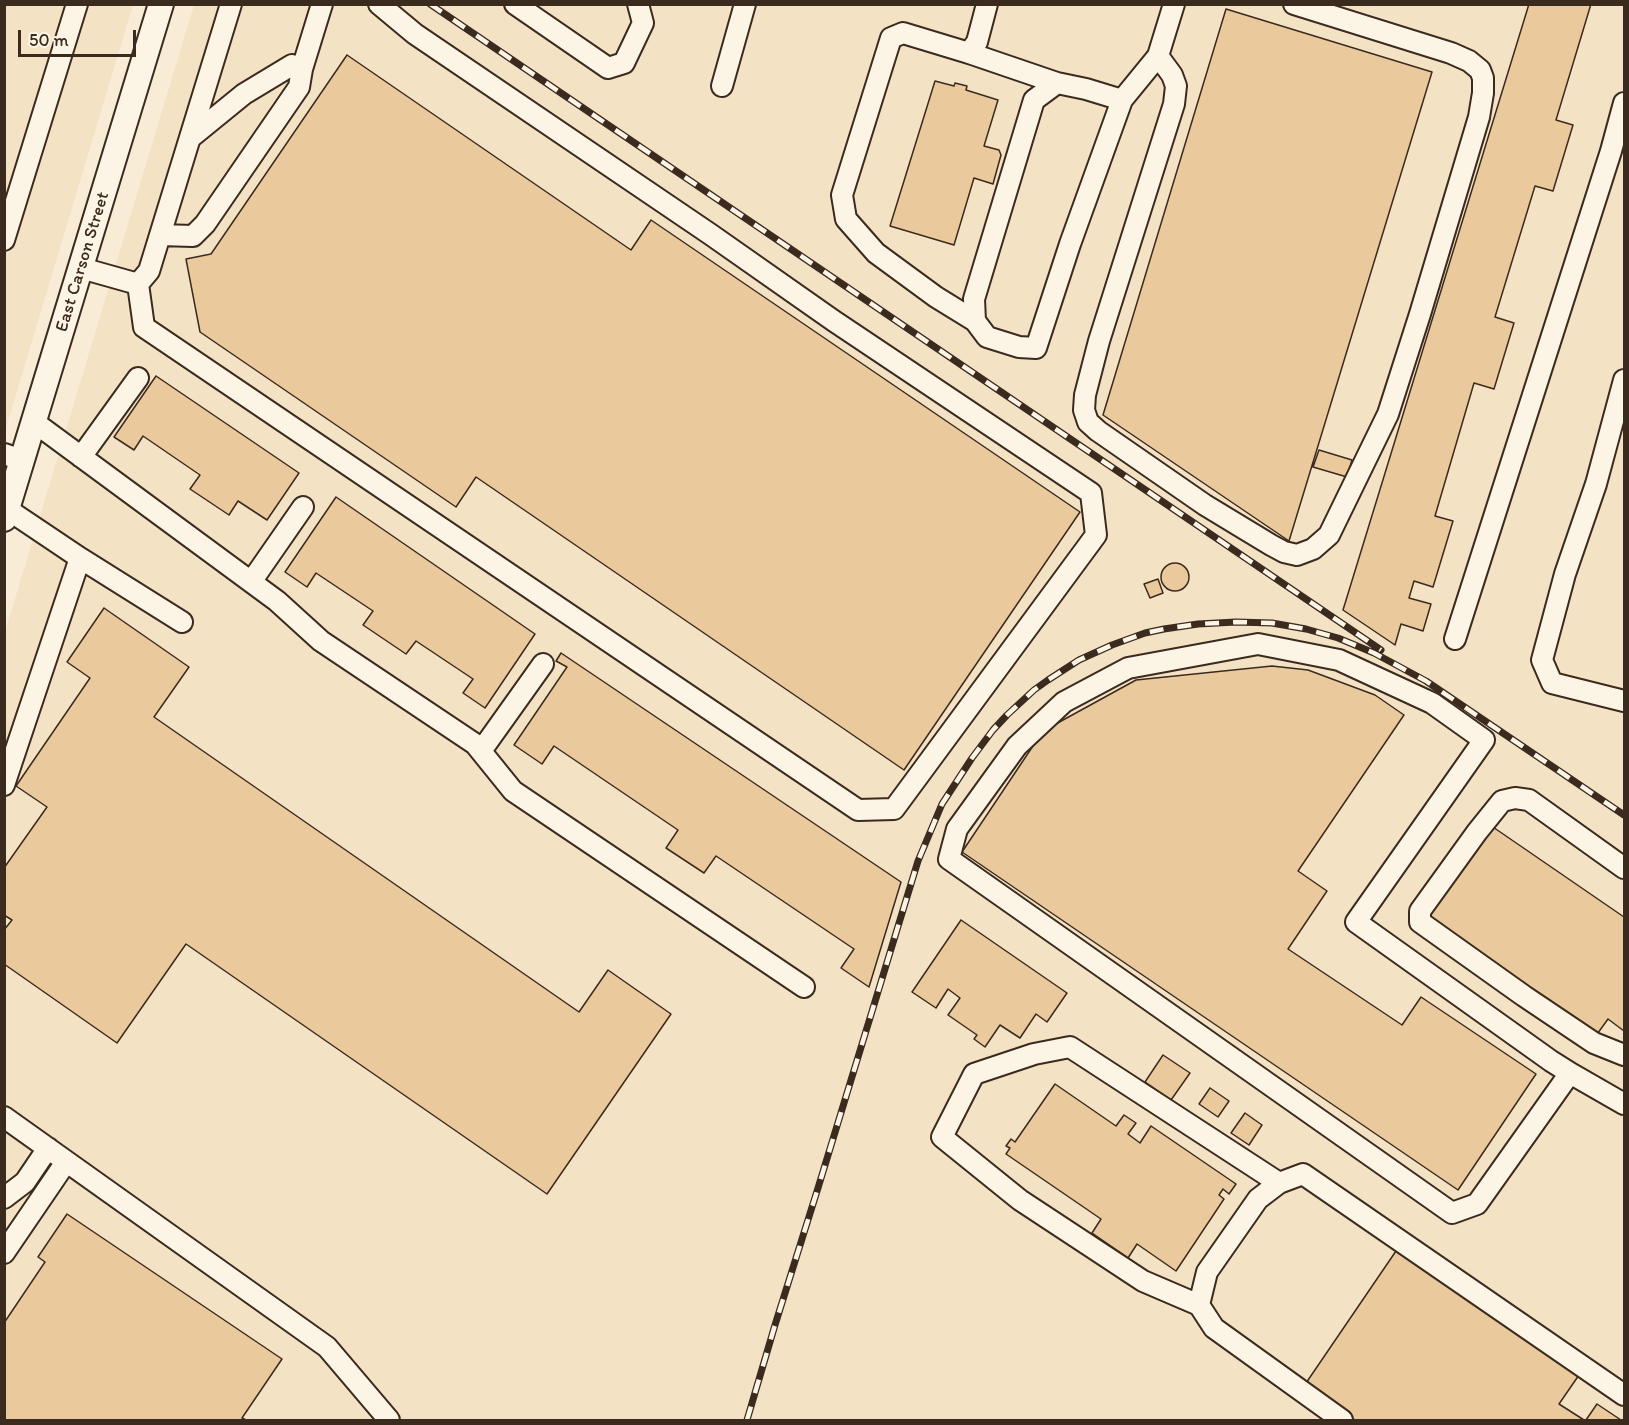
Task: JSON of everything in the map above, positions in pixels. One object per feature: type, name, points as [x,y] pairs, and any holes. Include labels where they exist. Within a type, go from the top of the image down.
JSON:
[{"type":"main road","name":"East Carson Street","points":[[6,511],[13,457],[34,422],[161,4]]},
{"type":"street","points":[[4,240],[77,4]]},
{"type":"street","points":[[231,4],[149,271],[138,284],[144,327],[858,810],[894,809],[1096,535],[1091,493],[834,321],[415,34],[379,4]]},
{"type":"street","points":[[160,235],[193,236],[205,224],[299,87],[302,69],[322,4]]},
{"type":"street","points":[[514,4],[608,68],[624,63],[643,23],[638,4]]},
{"type":"street","points":[[722,86],[744,4]]},
{"type":"street","points":[[969,53],[977,42],[987,4]]},
{"type":"street","points":[[1122,100],[1058,83],[903,33],[891,38],[842,195],[846,219],[876,253],[936,297],[975,321],[987,337],[1019,347],[1036,348],[1070,244],[1122,100],[1158,56],[1174,4]]},
{"type":"street","points":[[1158,56],[1172,75],[1176,86],[1174,104],[1099,341],[1085,395],[1084,410],[1088,422],[1098,431],[1205,505],[1271,545],[1284,552],[1297,555],[1313,549],[1329,535],[1388,414],[1466,161],[1484,93],[1483,78],[1479,70],[1469,61],[1294,4]]},
{"type":"street","points":[[190,138],[244,94],[292,65],[302,69]]},
{"type":"street","points":[[975,321],[974,299],[1034,100],[1058,83]]},
{"type":"street","points":[[1455,639],[1604,174],[1624,103]]},
{"type":"street","points":[[81,268],[138,284]]},
{"type":"street","points":[[81,457],[138,378]]},
{"type":"street","points":[[1624,380],[1596,484],[1565,574],[1542,660],[1552,683],[1624,701]]},
{"type":"street","points":[[34,422],[277,601],[321,641],[475,744],[513,791],[804,987]]},
{"type":"street","points":[[251,582],[303,507]]},
{"type":"street","points":[[6,511],[182,622]]},
{"type":"street","points":[[4,785],[80,558]]},
{"type":"street","points":[[1570,1073],[1477,1203],[1452,1214],[950,859],[957,829],[1017,746],[1064,702],[1128,668],[1258,644],[1339,660],[1432,703],[1484,740],[1356,922],[1551,1062],[1624,1104]]},
{"type":"street","points":[[481,751],[543,664]]},
{"type":"street","points":[[1624,867],[1529,800],[1515,798],[1502,801],[1420,911],[1420,922],[1594,1043],[1624,1055]]},
{"type":"street","points":[[1279,1183],[1070,1047],[1034,1054],[974,1074],[942,1137],[1020,1200],[1143,1281],[1199,1305],[1214,1328],[1342,1420]]},
{"type":"street","points":[[4,1117],[327,1347],[389,1420]]},
{"type":"street","points":[[4,1198],[25,1182],[48,1148]]},
{"type":"street","points":[[4,1253],[66,1162]]},
{"type":"street","points":[[1199,1305],[1207,1272],[1258,1199],[1279,1183],[1303,1174],[1624,1395]]},
{"type":"shaded area","points":[[5,5],[133,5],[5,431]]},
{"type":"shaded area","points":[[194,5],[1624,5],[1624,1420],[5,1420],[5,632]]},
{"type":"building","points":[[1529,4],[1591,4],[1556,120],[1573,125],[1553,191],[1535,186],[1495,317],[1514,323],[1494,389],[1474,383],[1435,516],[1453,521],[1433,587],[1414,581],[1409,598],[1431,604],[1423,631],[1401,624],[1395,645],[1343,610]]},
{"type":"building","points":[[1226,9],[1432,72],[1289,541],[1103,415]]},
{"type":"building","points":[[347,55],[631,250],[651,220],[1080,512],[904,770],[476,477],[456,507],[200,332],[186,259],[211,254]]},
{"type":"building","points":[[935,81],[954,86],[955,83],[967,86],[966,90],[998,100],[984,146],[999,150],[1001,155],[993,184],[974,178],[954,245],[890,226]]},
{"type":"building","points":[[156,376],[299,473],[267,520],[238,501],[229,515],[190,489],[200,475],[143,436],[134,450],[114,437]]},
{"type":"building","points":[[1319,450],[1352,460],[1347,477],[1313,467]]},
{"type":"building","points":[[336,497],[535,634],[485,708],[463,693],[473,679],[416,641],[406,654],[363,625],[373,611],[316,573],[307,587],[285,572]]},
{"type":"building","points":[[1175,563],[1185,567],[1189,577],[1185,587],[1175,591],[1165,587],[1161,577],[1165,567]]},
{"type":"building","points":[[1158,579],[1163,593],[1150,598],[1144,584]]},
{"type":"building","points":[[104,608],[189,667],[154,717],[579,1012],[608,970],[671,1014],[547,1194],[186,944],[117,1043],[4,964],[4,930],[12,920],[4,915],[4,868],[47,807],[16,786],[90,678],[67,662]]},
{"type":"building","points":[[561,653],[901,882],[869,987],[841,968],[854,949],[716,856],[704,873],[666,848],[678,830],[554,746],[542,764],[514,745],[567,667],[556,661]]},
{"type":"building","points":[[1272,666],[1308,670],[1375,695],[1404,715],[1298,871],[1327,891],[1288,949],[1402,1025],[1421,997],[1536,1074],[1458,1190],[962,852],[1043,731],[1136,680]]},
{"type":"building","points":[[1490,825],[1624,917],[1624,1031],[1608,1019],[1595,1037],[1425,921]]},
{"type":"building","points":[[961,920],[1067,993],[1047,1022],[1036,1014],[1020,1038],[1000,1025],[985,1047],[974,1039],[977,1035],[948,1015],[960,998],[948,989],[936,1008],[912,992]]},
{"type":"building","points":[[1163,1055],[1190,1073],[1171,1100],[1145,1082]]},
{"type":"building","points":[[1055,1084],[1116,1126],[1124,1115],[1136,1123],[1128,1134],[1140,1143],[1151,1126],[1236,1184],[1229,1194],[1223,1189],[1219,1195],[1224,1199],[1176,1271],[1137,1244],[1128,1258],[1092,1233],[1101,1219],[1006,1154],[1010,1148],[1006,1146],[1011,1139],[1015,1142]]},
{"type":"building","points":[[1210,1088],[1229,1101],[1218,1117],[1199,1104]]},
{"type":"building","points":[[1245,1113],[1262,1125],[1249,1145],[1231,1133]]},
{"type":"building","points":[[67,1214],[282,1359],[242,1418],[246,1420],[4,1420],[4,1323],[45,1262],[38,1257]]},
{"type":"building","points":[[1396,1251],[1579,1375],[1559,1404],[1584,1420],[1355,1420],[1304,1386]]},
{"type":"building","points":[[1597,1404],[1621,1420],[1586,1420]]},
{"type":"railway","points":[[430,4],[1381,650]]},
{"type":"railway","points":[[747,1420],[918,861],[942,804],[972,758],[1007,715],[1048,680],[1079,660],[1112,645],[1164,629],[1236,622],[1272,623],[1306,629],[1338,638],[1374,653],[1426,681],[1624,815]]}]
